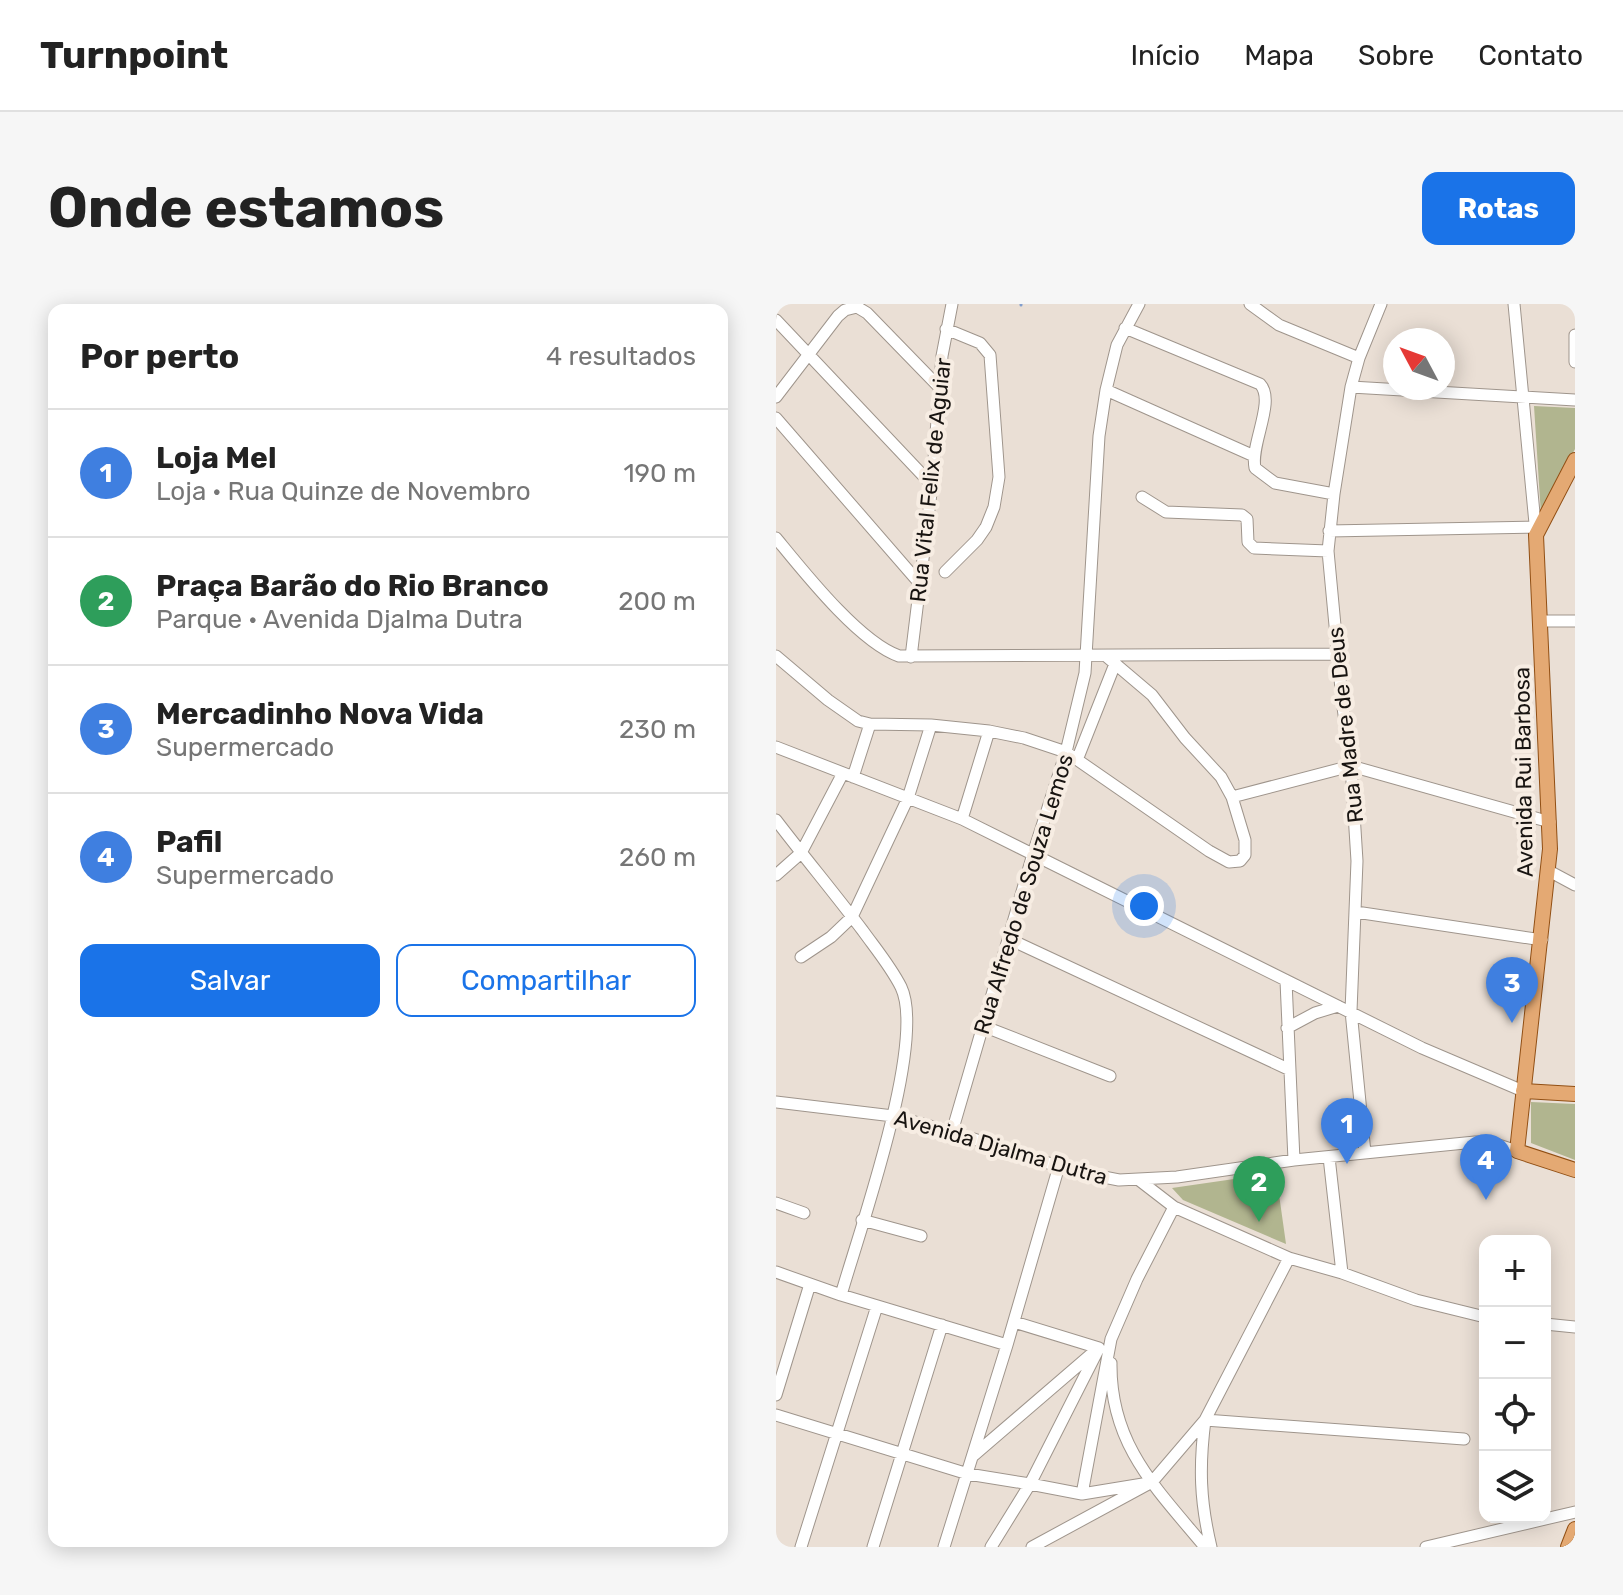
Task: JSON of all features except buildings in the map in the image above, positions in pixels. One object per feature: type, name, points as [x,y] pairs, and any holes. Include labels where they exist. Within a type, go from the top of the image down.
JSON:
[{"type":"main road","points":[[1536,531],[1570,477],[1575,460]]},
{"type":"main road","name":"Avenida Rui Barbosa","points":[[1517,1151],[1549,871],[1550,822],[1536,531]]},
{"type":"main road","points":[[1523,1091],[1575,1094]]},
{"type":"main road","points":[[1517,1151],[1575,1170]]},
{"type":"main road","points":[[1568,1547],[1575,1529]]},
{"type":"street","name":"Rua Vital Felix de Aguiar","points":[[911,657],[932,485],[939,387],[952,304]]},
{"type":"street","name":"Rua Alfredo de Souza Lemos","points":[[952,1132],[1066,752],[1088,655],[1099,436],[1112,363],[1125,328],[1139,304]]},
{"type":"street","points":[[1250,304],[1279,325],[1359,358]]},
{"type":"street","name":"Rua Madre de Deus","points":[[1365,1153],[1351,1011],[1357,861],[1351,766],[1328,551],[1351,387],[1381,304]]},
{"type":"street","points":[[1329,531],[1536,531],[1514,304]]},
{"type":"street","points":[[776,397],[838,316],[845,310],[857,307],[867,313],[939,387]]},
{"type":"street","points":[[776,320],[932,485]]},
{"type":"street","points":[[1125,328],[1264,388],[1266,397],[1254,456],[1255,468],[1275,483],[1334,494]]},
{"type":"street","points":[[945,572],[986,527],[994,507],[999,477],[990,355],[980,343],[946,329]]},
{"type":"street","points":[[1575,335],[1575,362]]},
{"type":"street","points":[[1351,387],[1575,400]]},
{"type":"street","points":[[1106,390],[1254,456]]},
{"type":"street","points":[[776,418],[921,585]]},
{"type":"street","points":[[1142,497],[1166,512],[1242,515],[1247,519],[1248,542],[1254,548],[1328,551]]},
{"type":"street","points":[[776,538],[857,626],[888,652],[911,657],[1088,655],[1110,660],[1338,654]]},
{"type":"street","points":[[1540,621],[1575,621]]},
{"type":"street","points":[[776,656],[843,712],[870,724],[931,725],[989,731],[1024,738],[1066,752],[1209,851],[1229,862],[1235,863],[1244,858],[1245,840],[1232,797],[1221,777],[1185,738],[1152,695],[1110,660]]},
{"type":"street","points":[[1077,760],[1110,660]]},
{"type":"street","points":[[776,875],[801,853],[848,775],[870,724]]},
{"type":"street","points":[[801,957],[831,937],[852,917],[908,798],[931,725]]},
{"type":"street","points":[[962,819],[989,731]]},
{"type":"street","points":[[776,747],[962,819],[1422,1048],[1523,1091]]},
{"type":"street","points":[[1232,797],[1351,766],[1550,822]]},
{"type":"street","points":[[776,820],[891,971],[906,1002],[904,1059],[893,1116],[841,1295]]},
{"type":"street","points":[[1549,871],[1575,885]]},
{"type":"street","points":[[1356,912],[1542,940]]},
{"type":"street","points":[[1009,939],[1288,1069]]},
{"type":"street","points":[[1286,981],[1294,1160]]},
{"type":"street","points":[[1287,1028],[1315,1013],[1338,1006]]},
{"type":"street","points":[[983,1026],[1110,1076]]},
{"type":"street","name":"Avenida Djalma Dutra","points":[[776,1102],[893,1116],[1090,1176],[1139,1180],[1174,1207],[1289,1258],[1416,1300],[1479,1316]]},
{"type":"street","points":[[1139,1180],[1294,1160],[1475,1142],[1489,1142],[1517,1151]]},
{"type":"street","points":[[1329,1157],[1342,1273]]},
{"type":"street","points":[[944,1547],[1059,1166]]},
{"type":"street","points":[[776,1203],[804,1213]]},
{"type":"street","points":[[1082,1494],[1117,1319],[1174,1207]]},
{"type":"street","points":[[862,1220],[921,1236]]},
{"type":"street","points":[[1032,1547],[1152,1482],[1205,1420],[1289,1258]]},
{"type":"street","points":[[776,1272],[1007,1345]]},
{"type":"street","points":[[776,1395],[810,1284]]},
{"type":"street","points":[[801,1547],[877,1306]]},
{"type":"street","points":[[1014,1322],[1099,1348]]},
{"type":"street","points":[[873,1547],[942,1325]]},
{"type":"street","points":[[1551,1325],[1575,1327]]},
{"type":"street","points":[[973,1457],[1111,1339]]},
{"type":"street","points":[[1111,1339],[1113,1400],[1134,1458],[1208,1547]]},
{"type":"street","points":[[991,1547],[1030,1484],[1099,1348]]},
{"type":"street","points":[[776,1415],[968,1474],[1082,1494],[1152,1482]]},
{"type":"street","points":[[1205,1420],[1464,1439]]},
{"type":"street","points":[[1205,1420],[1200,1495],[1208,1547]]},
{"type":"street","points":[[1426,1547],[1575,1512]]},
{"type":"green space","points":[[1534,406],[1575,408],[1575,449],[1541,515]]},
{"type":"green space","points":[[1531,1102],[1575,1104],[1575,1160],[1531,1143]]},
{"type":"green space","points":[[1276,1173],[1286,1244],[1183,1200],[1172,1188]]},
{"type":"place","name":"Mercadinho Nova Vida","points":[[1512,1023]]},
{"type":"place","name":"Loja Mel","points":[[1347,1164]]},
{"type":"place","name":"Pafil","points":[[1486,1200]]},
{"type":"place","name":"Praça Barão do Rio Branco","points":[[1259,1222]]}]
